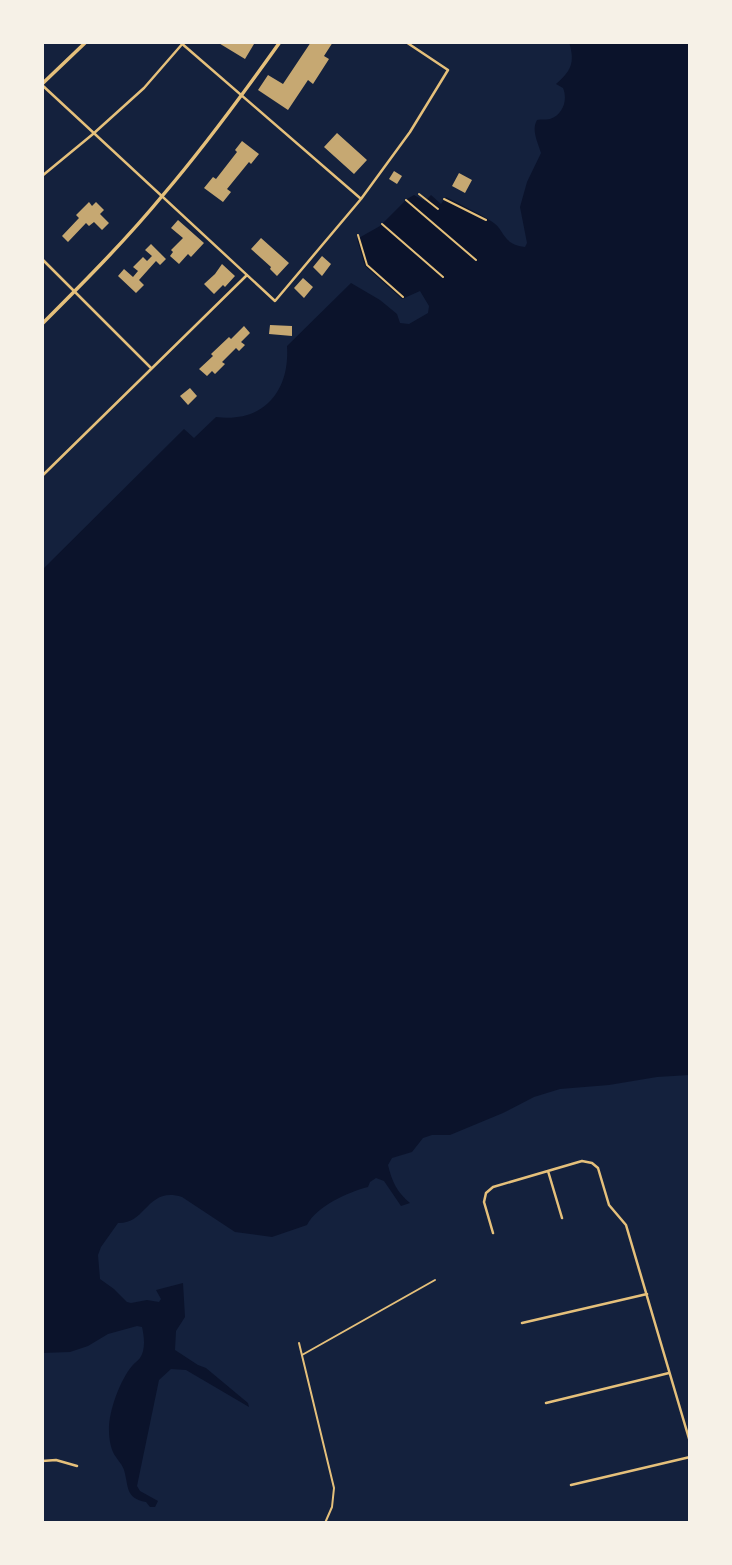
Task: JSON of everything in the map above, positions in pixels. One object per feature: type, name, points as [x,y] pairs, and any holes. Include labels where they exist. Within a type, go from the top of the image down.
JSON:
[{"type":"street","points":[[86,42],[42,84],[275,301],[361,199],[410,132],[447,70],[406,42]]},
{"type":"street","points":[[42,324],[162,197],[242,96],[280,42]]},
{"type":"street","points":[[42,176],[144,88],[182,43],[361,199]]},
{"type":"street","points":[[42,259],[152,369]]},
{"type":"street","points":[[42,476],[247,275]]},
{"type":"street","points":[[493,1233],[484,1202],[486,1193],[493,1187],[582,1161],[592,1163],[598,1168],[609,1205],[625,1225],[690,1442]]},
{"type":"street","points":[[548,1171],[562,1218]]},
{"type":"street","points":[[522,1322],[647,1294]]},
{"type":"street","points":[[546,1403],[669,1373]]},
{"type":"street","points":[[571,1485],[690,1457]]},
{"type":"street","points":[[42,1461],[56,1460],[77,1466]]},
{"type":"lane","points":[[302,1356],[435,1280]]},
{"type":"lane","points":[[299,1343],[334,1488],[332,1507],[325,1523]]},
{"type":"path","points":[[419,194],[438,209]]},
{"type":"path","points":[[444,199],[485,220]]},
{"type":"path","points":[[406,200],[476,260]]},
{"type":"path","points":[[382,224],[443,277]]},
{"type":"path","points":[[358,235],[367,265],[402,297]]},
{"type":"water","points":[[569,42],[690,42],[690,1075],[560,1089],[534,1097],[450,1135],[423,1138],[412,1152],[392,1158],[388,1165],[396,1186],[410,1203],[401,1206],[384,1181],[376,1178],[368,1187],[351,1192],[325,1206],[307,1225],[272,1237],[235,1232],[182,1197],[170,1195],[154,1201],[128,1222],[118,1223],[98,1255],[100,1279],[131,1303],[147,1300],[159,1302],[161,1299],[156,1290],[183,1283],[185,1317],[176,1331],[175,1350],[206,1368],[248,1403],[249,1407],[186,1370],[171,1369],[159,1380],[137,1486],[140,1491],[158,1501],[155,1507],[150,1507],[131,1495],[109,1434],[110,1415],[119,1388],[143,1351],[142,1327],[108,1334],[88,1346],[70,1352],[42,1353],[42,570],[184,429],[194,438],[216,417],[247,415],[270,401],[284,377],[287,346],[351,283],[380,300],[397,314],[400,323],[409,324],[428,313],[429,306],[420,291],[402,299],[365,266],[357,239],[380,226],[407,199],[414,195],[425,201],[431,195],[441,204],[446,197],[491,221],[508,240],[525,247],[527,243],[520,207],[527,182],[541,153],[535,124],[537,120],[554,117],[563,106],[563,88],[556,84],[571,65]]},
{"type":"building","points":[[217,42],[251,42],[254,44],[245,59]]},
{"type":"building","points":[[311,42],[333,42],[324,56],[329,59],[313,84],[308,80],[288,110],[258,90],[268,75],[283,84]]},
{"type":"building","points":[[337,133],[367,160],[354,174],[324,147]]},
{"type":"building","points":[[242,141],[259,154],[227,189],[231,192],[223,202],[204,188],[213,177],[216,179]]},
{"type":"building","points":[[394,171],[402,176],[397,184],[389,179]]},
{"type":"building","points":[[459,173],[472,180],[465,193],[452,186]]},
{"type":"building","points":[[89,202],[92,206],[96,202],[104,210],[100,214],[109,223],[102,230],[94,222],[89,226],[86,223],[68,242],[62,236],[79,218],[76,215]]},
{"type":"building","points":[[178,220],[204,243],[191,257],[188,254],[179,264],[170,256],[173,252],[171,250],[183,238],[171,228]]},
{"type":"building","points":[[261,238],[289,263],[277,276],[251,249]]},
{"type":"building","points":[[151,244],[166,259],[160,265],[156,261],[139,280],[144,285],[136,293],[118,276],[124,269],[133,277],[138,271],[133,267],[143,257],[147,261],[152,256],[145,250]]},
{"type":"building","points":[[322,256],[331,264],[322,276],[313,267]]},
{"type":"building","points":[[222,264],[235,276],[214,294],[204,284]]},
{"type":"building","points":[[303,278],[313,287],[304,298],[294,288]]},
{"type":"building","points":[[270,325],[292,326],[292,336],[269,334]]},
{"type":"building","points":[[244,326],[250,333],[241,342],[245,345],[239,351],[236,348],[215,374],[212,371],[207,376],[199,369],[213,356],[211,354]]},
{"type":"building","points":[[190,388],[197,396],[188,405],[180,396]]}]
